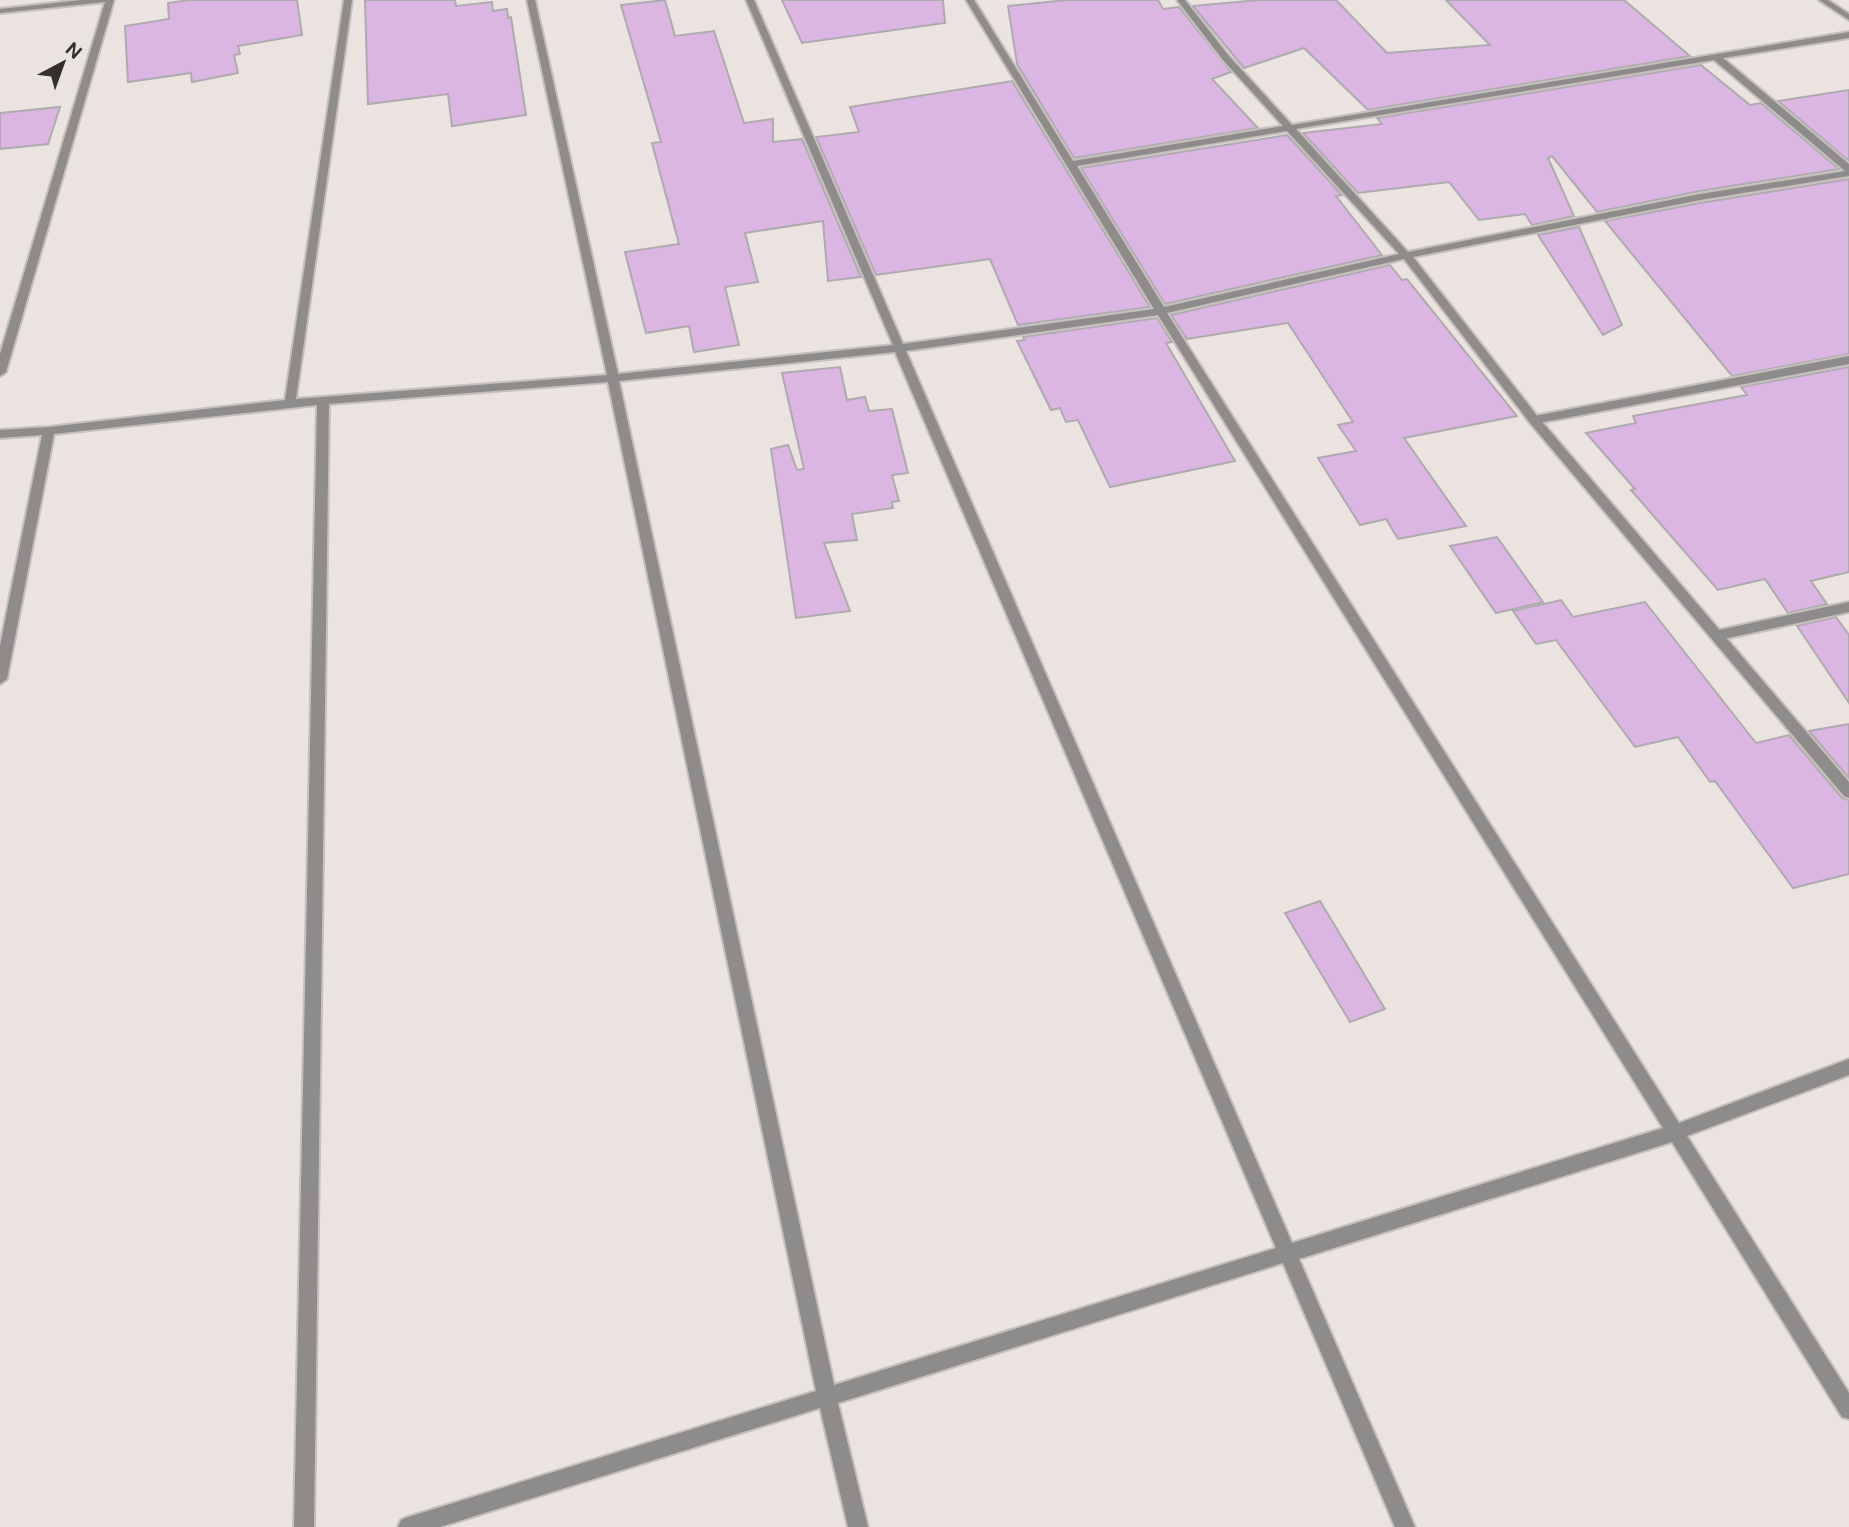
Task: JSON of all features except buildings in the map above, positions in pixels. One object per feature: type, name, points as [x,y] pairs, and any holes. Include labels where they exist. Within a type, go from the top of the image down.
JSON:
[{"type":"street","points":[[0,11],[104,0]]},
{"type":"street","points":[[0,372],[110,0]]},
{"type":"street","points":[[290,402],[348,0]]},
{"type":"street","points":[[531,0],[827,1397],[858,1527]]},
{"type":"street","points":[[750,0],[1405,1527]]},
{"type":"street","points":[[970,0],[1161,311],[1849,1410]]},
{"type":"street","points":[[1181,0],[1226,58],[1406,254],[1534,420],[1719,635],[1849,792]]},
{"type":"street","points":[[1824,0],[1849,18]]},
{"type":"street","points":[[1070,164],[1849,35]]},
{"type":"street","points":[[1716,57],[1849,171]]},
{"type":"street","points":[[0,434],[49,431],[290,402],[613,378],[900,348],[1161,311],[1406,254],[1849,171]]},
{"type":"street","points":[[1534,420],[1849,360]]},
{"type":"street","points":[[304,1527],[323,401]]},
{"type":"street","points":[[0,680],[49,431]]},
{"type":"street","points":[[1719,635],[1849,607]]},
{"type":"street","points":[[408,1527],[1677,1132],[1849,1067]]}]
